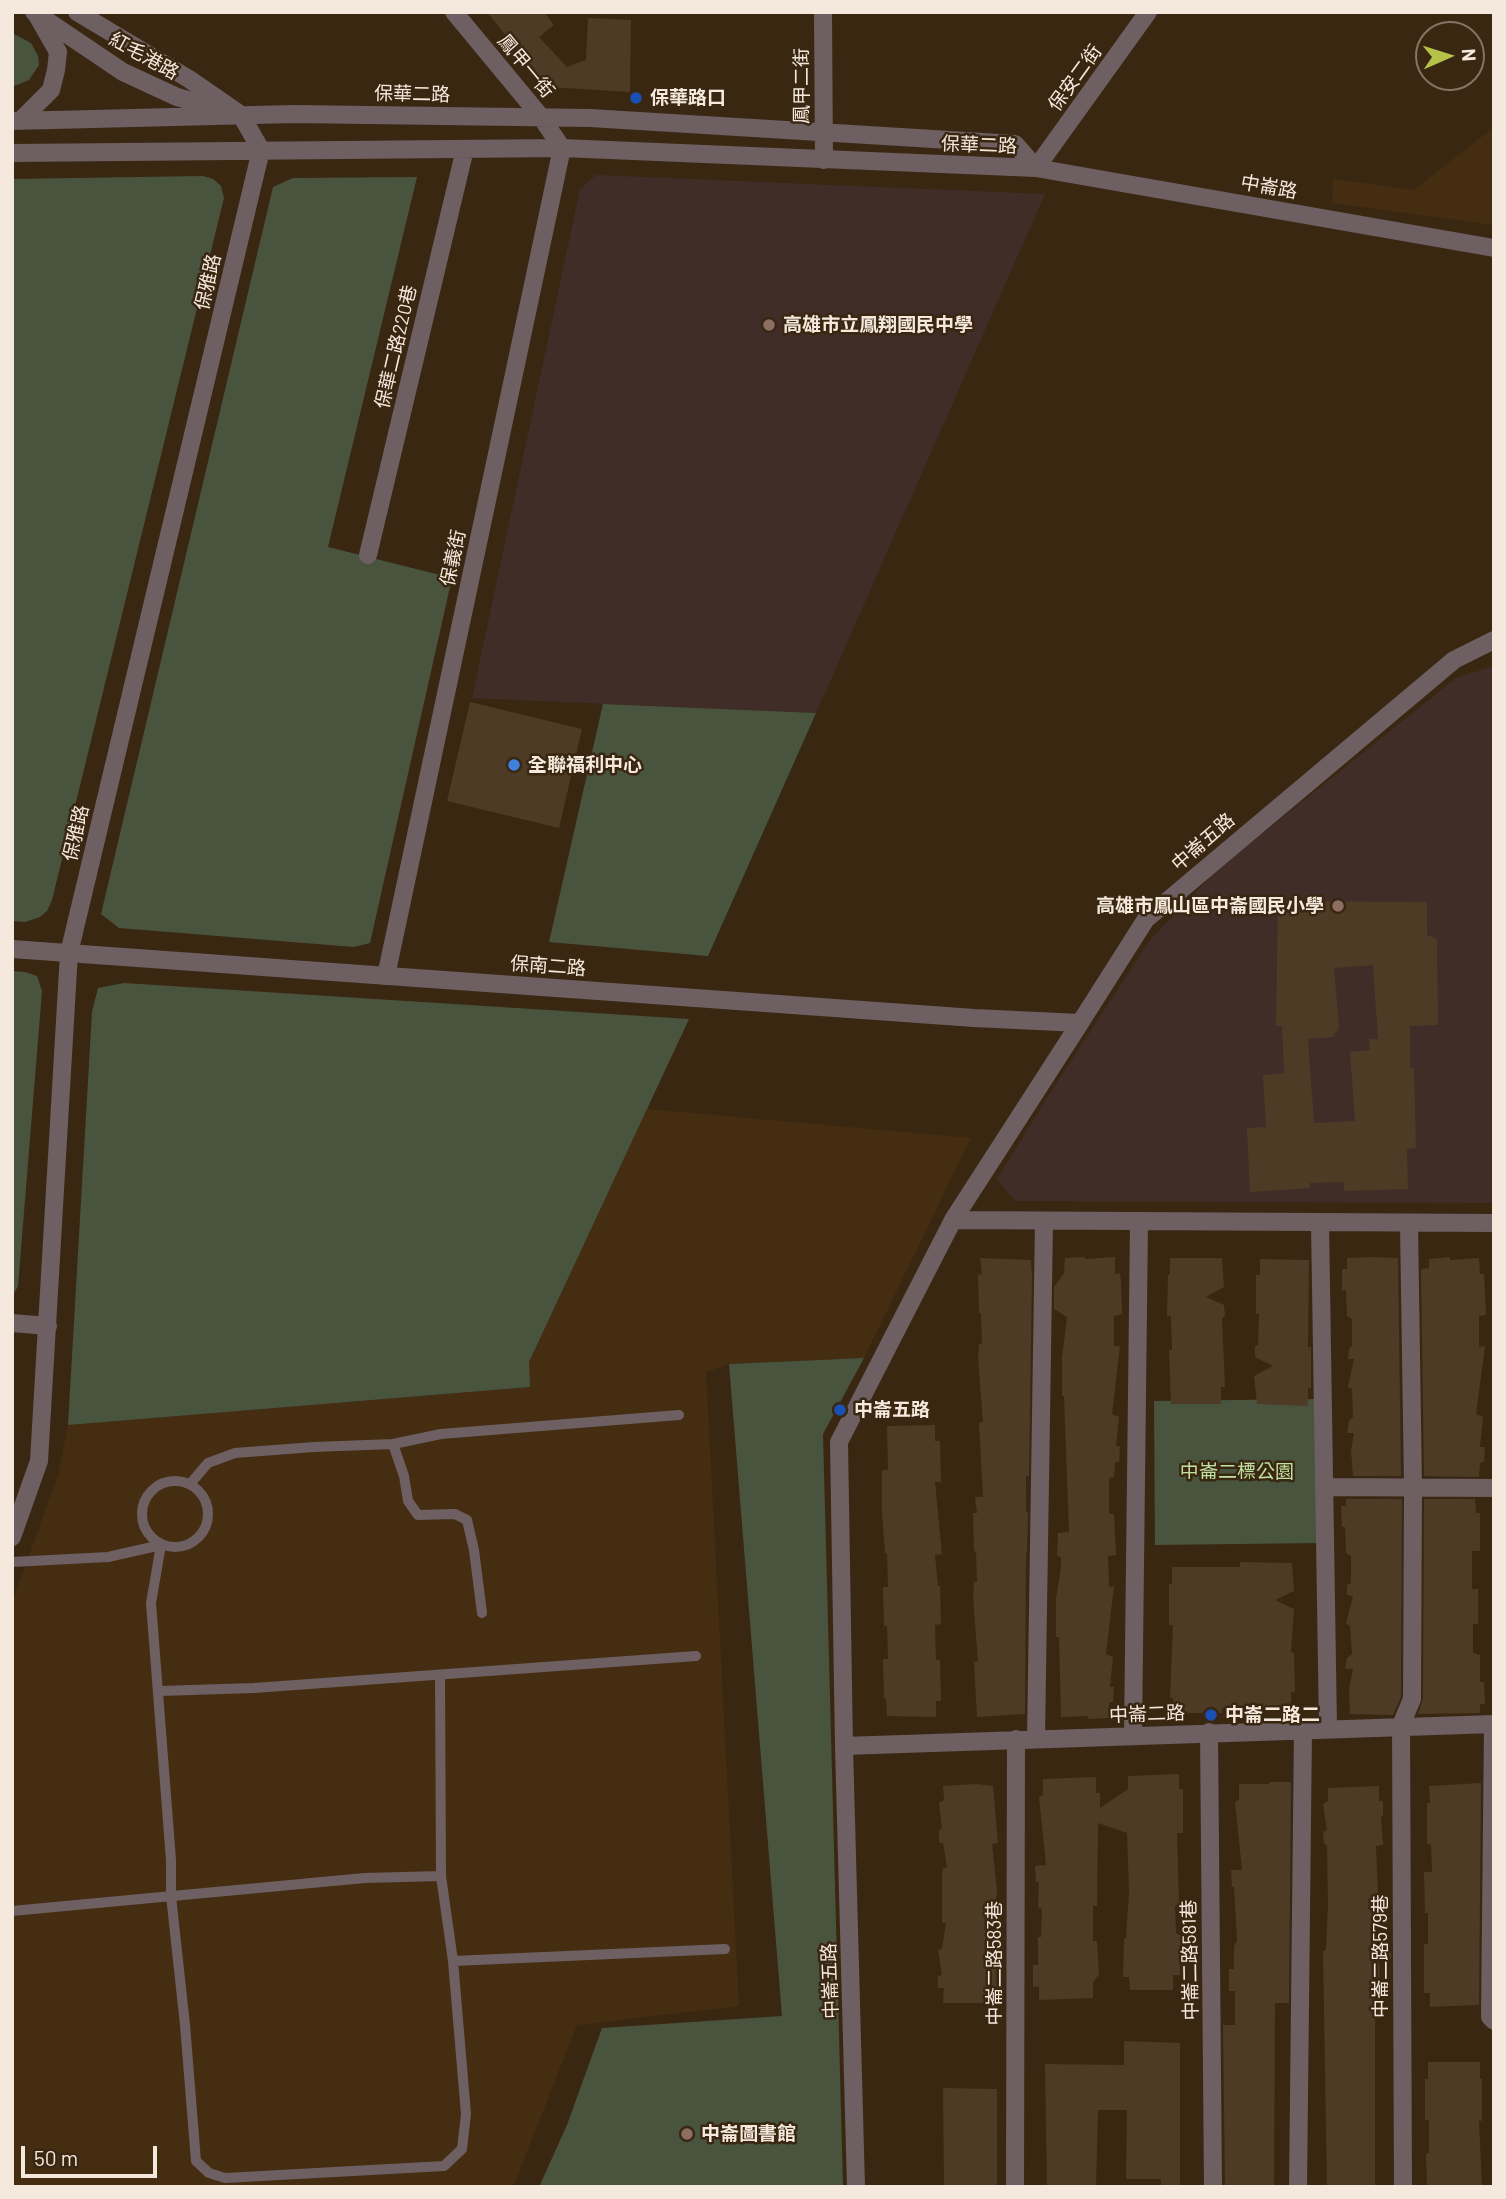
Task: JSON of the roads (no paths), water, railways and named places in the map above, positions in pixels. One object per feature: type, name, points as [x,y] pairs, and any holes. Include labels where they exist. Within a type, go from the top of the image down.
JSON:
[{"type":"street","name":"紅毛港路","points":[[77,12],[189,79],[241,115],[261,150]]},
{"type":"street","name":"鳳甲一街","points":[[454,12],[541,117],[562,148]]},
{"type":"street","name":"鳳甲二街","points":[[823,12],[824,160]]},
{"type":"street","name":"保安二街","points":[[1036,167],[1148,12]]},
{"type":"street","name":"紅毛港路","points":[[35,13],[123,72],[151,86],[177,97],[241,115]]},
{"type":"street","name":"紅毛港路","points":[[16,121],[51,90],[56,70],[58,52],[35,13]]},
{"type":"street","name":"保華二路","points":[[16,121],[241,115],[590,118],[1015,144],[1036,167]]},
{"type":"street","name":"保華二路","points":[[12,153],[562,148],[1036,167]]},
{"type":"street","name":"保義街","points":[[386,976],[562,148]]},
{"type":"street","name":"保華二路220巷","points":[[368,555],[465,149]]},
{"type":"street","name":"保雅路","points":[[12,1537],[39,1461],[69,953],[261,150]]},
{"type":"street","name":"中崙路","points":[[1036,167],[1494,248]]},
{"type":"street","name":"中崙五路","points":[[856,2187],[839,1442],[953,1220],[1146,919],[1454,660],[1494,640]]},
{"type":"street","name":"保南二路","points":[[12,949],[974,1018],[1080,1023]]},
{"type":"street","points":[[953,1220],[1494,1223]]},
{"type":"street","points":[[1036,1739],[1044,1221]]},
{"type":"street","points":[[1133,1735],[1139,1222]]},
{"type":"street","points":[[1320,1223],[1328,1728]]},
{"type":"street","name":"中崙二路579巷","points":[[1403,2187],[1401,1726],[1412,1699],[1413,1487],[1409,1224]]},
{"type":"street","points":[[12,1323],[48,1326]]},
{"type":"street","points":[[1324,1487],[1494,1488]]},
{"type":"street","points":[[1494,1724],[1490,2017],[1494,2021]]},
{"type":"street","name":"中崙二路","points":[[844,1746],[1494,1724]]},
{"type":"street","points":[[1298,2187],[1303,1729]]},
{"type":"street","name":"中崙二路581巷","points":[[1209,1732],[1213,2187]]},
{"type":"street","name":"中崙二路583巷","points":[[1015,2187],[1016,1740]]},
{"type":"lane","points":[[190,1484],[208,1464],[236,1453],[393,1444],[441,1434],[678,1415]]},
{"type":"lane","points":[[393,1444],[404,1476],[408,1501],[418,1515],[455,1514],[467,1521],[474,1550],[482,1613]]},
{"type":"lane","points":[[181,1481],[190,1484],[205,1499],[208,1519],[200,1536],[185,1546],[170,1548],[161,1545],[150,1538],[141,1520],[146,1495],[158,1485],[181,1481]]},
{"type":"lane","points":[[12,1562],[108,1557],[161,1545]]},
{"type":"lane","points":[[161,1545],[152,1603],[171,1860],[170,1896],[186,2025],[196,2161],[209,2173],[225,2178],[443,2166],[462,2149],[466,2115],[453,1961],[441,1876],[440,1675]]},
{"type":"lane","points":[[160,1690],[254,1688],[696,1656]]},
{"type":"lane","points":[[12,1911],[365,1878],[441,1876]]},
{"type":"lane","points":[[453,1961],[725,1949]]},
{"type":"place","name":"保華路口","points":[[636,98]]},
{"type":"place","name":"高雄市立鳳翔國民中學","points":[[769,325]]},
{"type":"place","name":"全聯福利中心","points":[[514,765]]},
{"type":"place","name":"高雄市鳳山區中崙國民小學","points":[[1338,906]]},
{"type":"place","name":"中崙五路","points":[[840,1410]]},
{"type":"place","name":"中崙二路二","points":[[1211,1715]]},
{"type":"place","name":"中崙圖書館","points":[[687,2134]]},
{"type":"park label","name":"中崙二標公園","points":[[1237,1472]]}]
